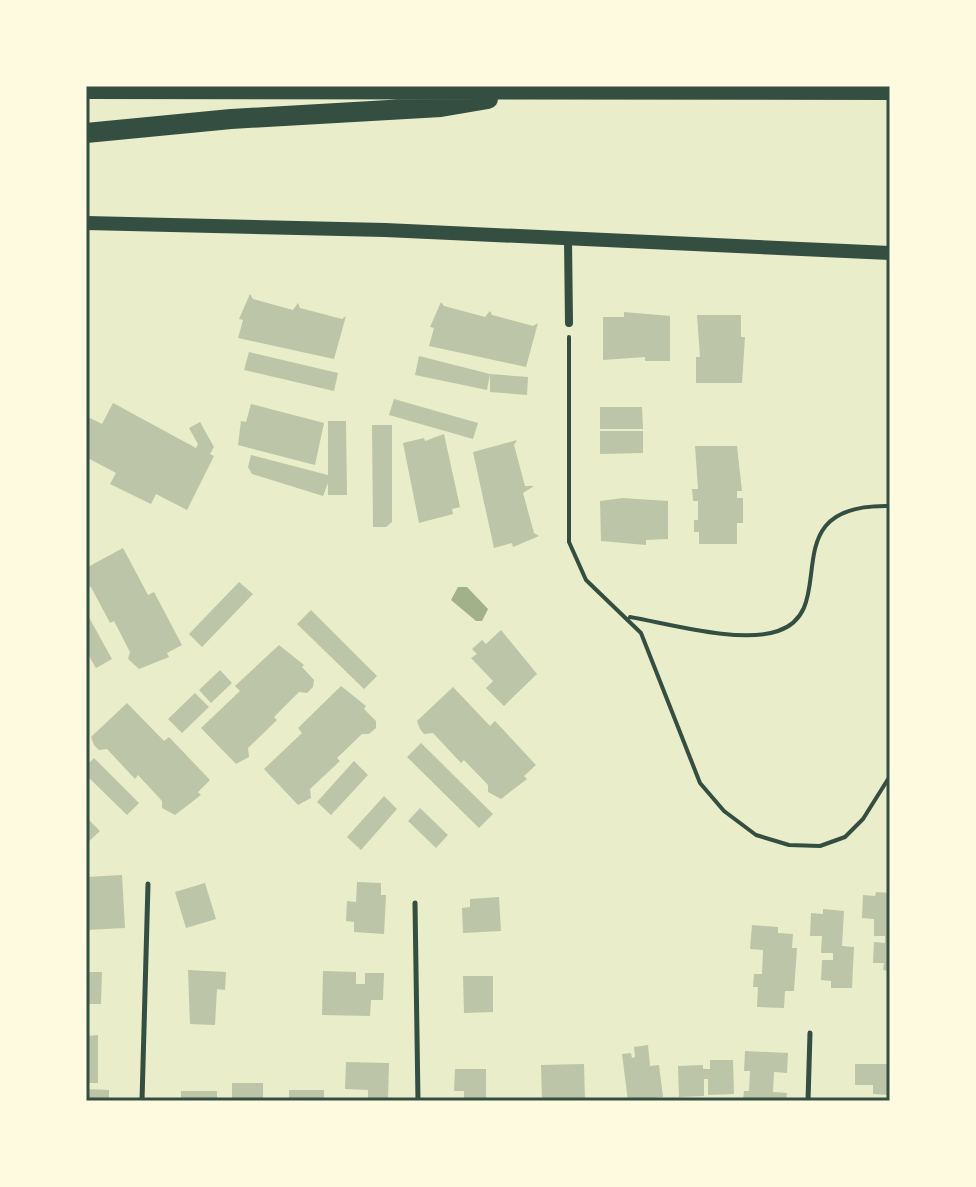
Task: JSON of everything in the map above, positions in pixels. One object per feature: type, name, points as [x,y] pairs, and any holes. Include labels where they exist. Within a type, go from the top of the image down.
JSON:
[{"type":"highway","points":[[86,89],[890,90]]},
{"type":"highway","points":[[86,133],[441,107],[550,89]]},
{"type":"highway","points":[[86,141],[156,126]]},
{"type":"street","points":[[86,223],[205,224],[890,253]]},
{"type":"street","points":[[568,240],[569,323]]},
{"type":"lane","points":[[142,1101],[148,884]]},
{"type":"lane","points":[[415,903],[418,1101]]},
{"type":"lane","points":[[808,1101],[810,1033]]},
{"type":"path","points":[[569,323],[569,542],[586,580],[628,617],[641,633],[700,783],[724,811],[756,835],[789,845],[820,846],[845,837],[863,819],[890,776]]},
{"type":"path","points":[[628,617],[729,633],[762,635],[780,631],[793,623],[803,607],[814,551],[834,515],[848,509],[890,506]]},
{"type":"shaded area","points":[[458,587],[467,587],[488,609],[482,621],[476,621],[451,600]]},
{"type":"building","points":[[250,294],[253,299],[293,310],[298,303],[300,308],[342,319],[346,316],[334,359],[238,338],[243,320],[239,319]]},
{"type":"building","points":[[441,302],[444,306],[485,317],[490,311],[492,315],[533,326],[538,323],[526,367],[429,346],[434,328],[430,327]]},
{"type":"building","points":[[624,312],[670,316],[670,361],[645,361],[645,357],[603,360],[603,317],[624,317]]},
{"type":"building","points":[[697,315],[741,315],[741,337],[745,337],[742,383],[696,383],[696,357],[700,357]]},
{"type":"building","points":[[249,352],[338,373],[334,391],[244,370]]},
{"type":"building","points":[[419,356],[490,374],[487,390],[415,375]]},
{"type":"building","points":[[490,374],[528,377],[527,395],[490,392]]},
{"type":"building","points":[[394,399],[478,423],[473,439],[389,415]]},
{"type":"building","points":[[113,403],[196,448],[198,444],[189,428],[200,422],[214,447],[210,454],[214,456],[187,510],[156,494],[151,504],[110,484],[116,473],[86,457],[86,416],[102,424]]},
{"type":"building","points":[[251,404],[324,423],[315,465],[238,445],[241,421],[246,422]]},
{"type":"building","points":[[600,407],[642,407],[643,429],[600,429]]},
{"type":"building","points":[[328,421],[346,421],[347,495],[328,495],[328,483],[323,496],[252,474],[248,467],[251,455],[328,475]]},
{"type":"building","points":[[372,425],[392,425],[392,522],[386,527],[373,527]]},
{"type":"building","points":[[600,431],[643,431],[643,453],[600,454]]},
{"type":"building","points":[[444,434],[460,507],[452,509],[453,514],[419,523],[403,443],[424,438],[425,441]]},
{"type":"building","points":[[517,440],[514,445],[525,486],[534,486],[523,493],[534,533],[539,536],[513,547],[512,543],[494,548],[473,452]]},
{"type":"building","points":[[695,446],[737,446],[742,491],[737,491],[737,498],[743,498],[743,523],[737,523],[737,544],[699,544],[699,532],[694,532],[694,520],[698,520],[698,501],[693,501],[692,489],[698,489]]},
{"type":"building","points":[[623,498],[668,501],[668,539],[646,540],[646,545],[601,541],[600,501]]},
{"type":"building","points":[[123,548],[148,595],[154,592],[182,645],[167,653],[169,657],[139,669],[128,659],[130,652],[114,621],[110,623],[91,587],[86,586],[86,568]]},
{"type":"building","points":[[239,582],[253,594],[202,647],[189,634]]},
{"type":"building","points":[[311,610],[377,676],[364,689],[297,624]]},
{"type":"building","points":[[86,612],[112,659],[96,668],[86,651]]},
{"type":"building","points":[[501,630],[537,674],[504,706],[486,688],[493,681],[471,658],[477,654],[472,649],[482,640],[486,644]]},
{"type":"building","points":[[279,645],[304,665],[302,667],[314,680],[313,687],[307,693],[299,692],[274,717],[277,720],[248,748],[249,757],[236,764],[201,728],[240,691],[235,686]]},
{"type":"building","points":[[220,670],[232,683],[211,703],[199,690]]},
{"type":"building","points":[[341,686],[366,706],[364,709],[376,721],[376,728],[369,734],[362,734],[337,758],[340,761],[310,789],[311,798],[298,805],[264,769],[302,733],[298,728]]},
{"type":"building","points":[[453,687],[490,726],[495,721],[536,765],[524,776],[527,779],[501,799],[488,792],[488,785],[464,760],[461,763],[433,733],[424,734],[420,729],[417,721]]},
{"type":"building","points":[[195,693],[209,707],[182,733],[168,719]]},
{"type":"building","points":[[127,703],[164,741],[169,737],[210,780],[198,792],[201,795],[175,815],[162,808],[162,801],[138,775],[135,779],[107,749],[99,750],[94,745],[91,737]]},
{"type":"building","points":[[421,743],[493,814],[479,828],[407,757]]},
{"type":"building","points":[[94,758],[139,803],[127,815],[86,775],[86,766]]},
{"type":"building","points":[[354,761],[368,775],[331,815],[317,802]]},
{"type":"building","points":[[384,796],[397,809],[361,850],[347,837]]},
{"type":"building","points":[[420,808],[448,835],[436,848],[408,821]]},
{"type":"building","points":[[86,817],[100,831],[86,844]]},
{"type":"building","points":[[122,875],[125,928],[86,930],[86,877]]},
{"type":"building","points":[[357,882],[381,883],[381,895],[386,895],[384,934],[354,932],[354,922],[346,921],[347,901],[356,902]]},
{"type":"building","points":[[205,883],[216,919],[186,928],[175,892]]},
{"type":"building","points":[[876,892],[890,893],[890,971],[883,970],[884,963],[873,963],[874,942],[885,943],[885,936],[874,936],[874,919],[862,918],[863,895],[875,896]]},
{"type":"building","points":[[499,897],[501,931],[463,933],[462,908],[470,907],[470,899]]},
{"type":"building","points":[[823,909],[844,911],[842,946],[854,947],[852,988],[831,988],[831,981],[821,980],[822,960],[833,960],[833,953],[821,953],[822,936],[810,936],[811,913],[823,914]]},
{"type":"building","points":[[752,925],[778,927],[778,933],[793,934],[792,948],[797,948],[794,991],[785,991],[784,1008],[757,1007],[758,987],[753,987],[754,974],[762,974],[763,950],[750,949]]},
{"type":"building","points":[[188,970],[226,972],[225,990],[217,989],[215,1025],[190,1024]]},
{"type":"building","points":[[323,971],[356,972],[356,984],[365,984],[365,973],[384,973],[383,1000],[371,1000],[370,1016],[322,1015]]},
{"type":"building","points":[[86,972],[102,972],[101,1004],[86,1004]]},
{"type":"building","points":[[463,976],[493,976],[493,1012],[464,1013]]},
{"type":"building","points":[[98,1035],[98,1083],[86,1083],[86,1036]]},
{"type":"building","points":[[648,1045],[650,1066],[659,1065],[663,1097],[628,1101],[622,1054],[631,1053],[632,1058],[635,1057],[634,1047]]},
{"type":"building","points":[[745,1051],[788,1053],[787,1073],[774,1072],[773,1092],[787,1093],[786,1101],[743,1101],[744,1091],[749,1091],[750,1071],[744,1071]]},
{"type":"building","points":[[710,1060],[733,1060],[734,1094],[708,1095],[708,1079],[704,1079],[704,1096],[679,1097],[678,1066],[703,1065],[703,1069],[710,1069]]},
{"type":"building","points":[[346,1062],[389,1063],[388,1100],[368,1099],[368,1090],[345,1089]]},
{"type":"building","points":[[584,1064],[585,1100],[542,1101],[541,1065]]},
{"type":"building","points":[[855,1064],[890,1064],[890,1095],[873,1094],[873,1085],[855,1085]]},
{"type":"building","points":[[455,1069],[486,1069],[486,1101],[464,1101],[464,1091],[454,1091]]},
{"type":"building","points":[[232,1083],[263,1083],[263,1101],[232,1101]]},
{"type":"building","points":[[86,1089],[109,1090],[109,1101],[86,1101]]},
{"type":"building","points":[[289,1090],[324,1090],[324,1101],[289,1101]]},
{"type":"building","points":[[181,1091],[217,1091],[217,1101],[181,1101]]}]
